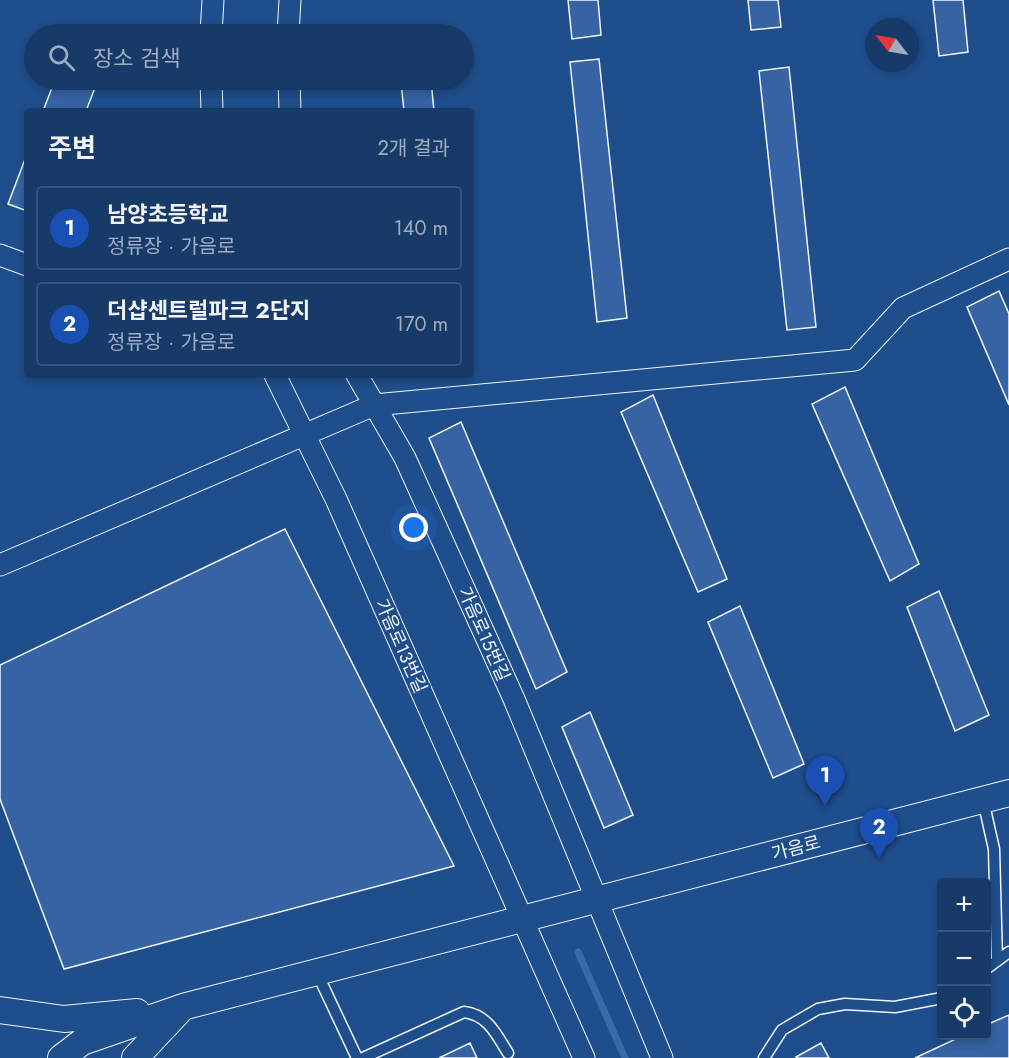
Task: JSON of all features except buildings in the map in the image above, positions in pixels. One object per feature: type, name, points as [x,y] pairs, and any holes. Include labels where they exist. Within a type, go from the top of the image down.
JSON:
[{"type":"street","points":[[212,24],[213,0]]},
{"type":"street","points":[[289,24],[290,0]]},
{"type":"street","points":[[212,90],[212,108]]},
{"type":"street","points":[[289,90],[290,108]]},
{"type":"street","points":[[0,255],[24,264]]},
{"type":"street","points":[[0,565],[304,437],[374,405],[855,360],[903,308],[1009,259]]},
{"type":"street","name":"가음로13번길","points":[[276,378],[336,499],[527,918],[584,1058]]},
{"type":"street","name":"가음로15번길","points":[[359,378],[405,458],[514,699],[591,902],[662,1058]]},
{"type":"street","name":"가음로","points":[[182,1007],[1009,793]]},
{"type":"street","points":[[0,1010],[64,1019],[182,1007]]},
{"type":"street","points":[[61,1058],[82,1042],[182,1007]]},
{"type":"street","points":[[135,1058],[182,1007]]},
{"type":"lane","points":[[983,800],[994,849],[997,961]]},
{"type":"lane","points":[[991,966],[1009,952]]},
{"type":"lane","points":[[316,972],[357,1058]]},
{"type":"lane","points":[[764,1058],[782,1030],[818,1009],[845,1004],[895,1007],[937,999]]},
{"type":"lane","points":[[363,1058],[464,1012],[477,1014],[489,1022],[508,1053]]},
{"type":"waterway","points":[[578,952],[625,1058]]},
{"type":"place","name":"남양초등학교","points":[[825,806]]},
{"type":"place","name":"더샵센트럴파크 2단지","points":[[879,858]]}]
